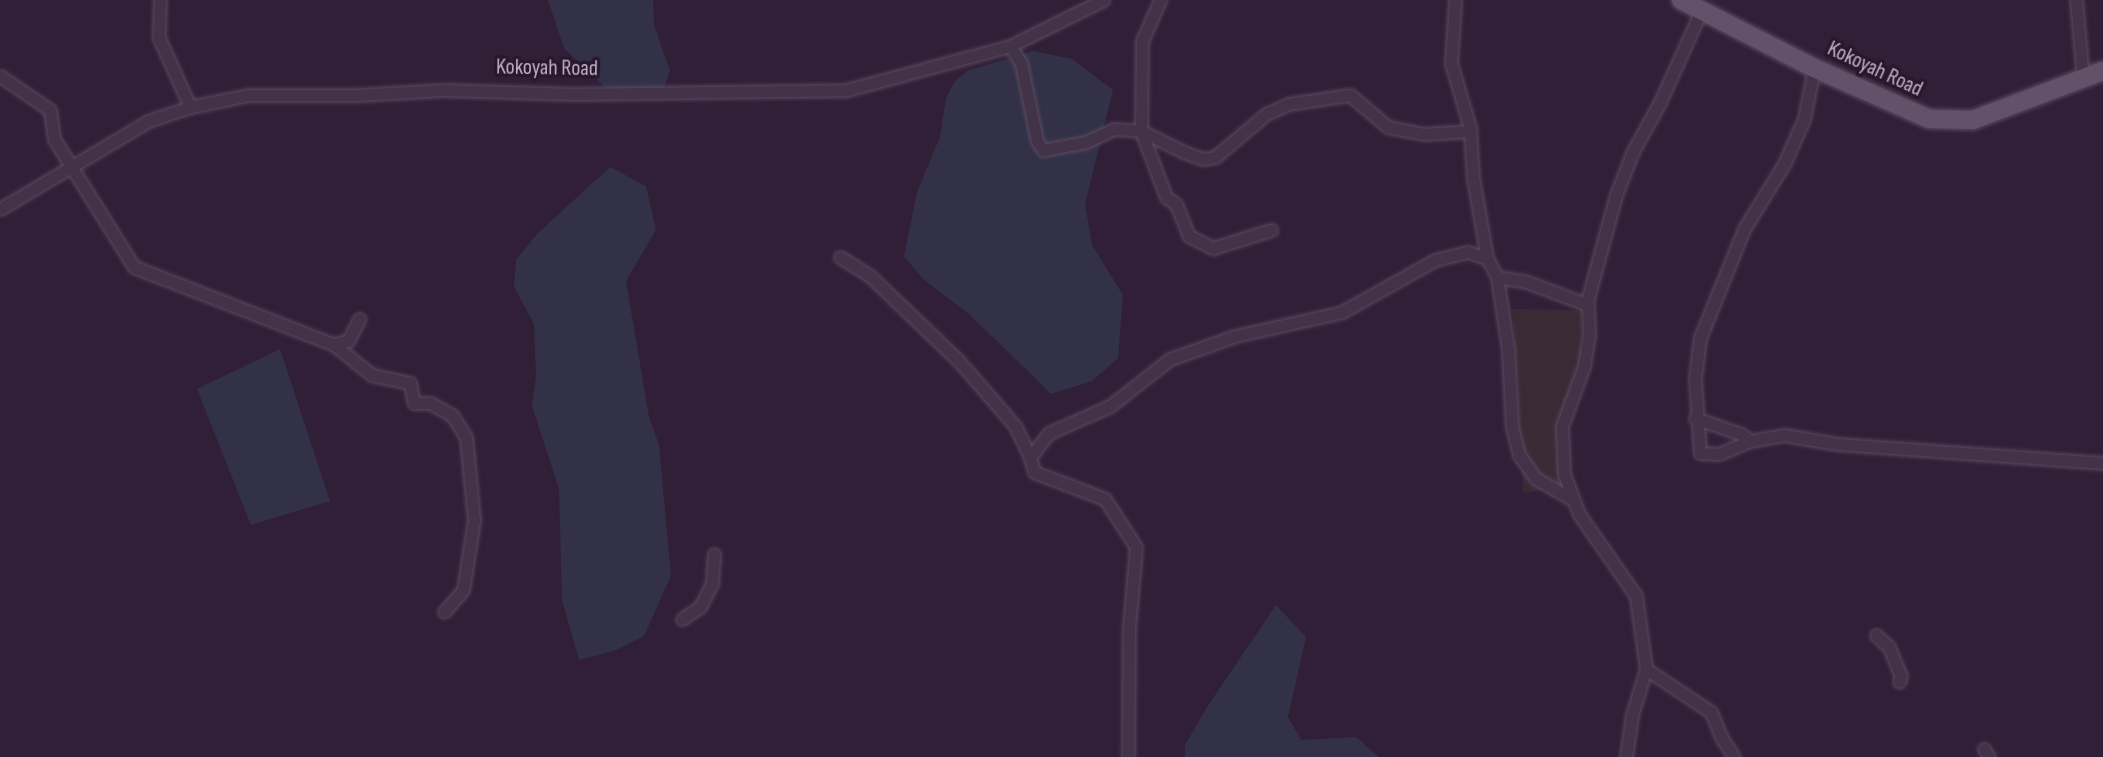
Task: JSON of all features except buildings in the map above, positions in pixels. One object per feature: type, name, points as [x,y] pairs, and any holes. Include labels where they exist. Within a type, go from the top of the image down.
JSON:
[{"type":"main road","name":"Kokoyah Road","points":[[1681,0],[1909,113],[1939,120],[1973,120],[2103,71]]},
{"type":"street","points":[[160,0],[159,38],[190,107]]},
{"type":"street","name":"Kokoyah Road","points":[[0,209],[148,121],[190,107],[248,95],[358,95],[443,90],[575,94],[847,90],[1010,46],[1103,0]]},
{"type":"street","points":[[1160,0],[1142,41],[1141,131],[1166,197],[1176,204],[1189,236],[1213,248],[1271,230]]},
{"type":"street","points":[[1455,0],[1451,63],[1470,131],[1473,178],[1487,258],[1497,277],[1508,349],[1512,427],[1519,455],[1535,478],[1574,500]]},
{"type":"street","points":[[2076,0],[2083,79]]},
{"type":"street","points":[[1626,757],[1632,715],[1646,669],[1636,596],[1579,514],[1564,474],[1562,426],[1584,366],[1593,271],[1633,151],[1660,102],[1702,9]]},
{"type":"street","points":[[1010,46],[1021,63],[1037,141],[1043,150],[1086,142],[1114,129],[1141,131],[1203,159],[1215,157],[1266,114],[1288,104],[1350,95],[1388,127],[1424,134],[1470,131]]},
{"type":"street","points":[[1814,68],[1804,119],[1784,164],[1744,229],[1700,338],[1695,378],[1695,418],[1700,453],[1719,454],[1750,441],[1784,435],[1837,444],[2103,463]]},
{"type":"street","points":[[0,76],[50,110],[54,139],[134,267],[333,344],[372,375],[410,383],[414,403],[430,403],[452,415],[466,437],[474,520],[470,562],[463,590],[444,612]]},
{"type":"street","points":[[1030,457],[1049,433],[1110,406],[1170,359],[1235,336],[1342,312],[1435,260],[1468,252],[1487,258]]},
{"type":"street","points":[[840,257],[870,276],[957,359],[1015,426],[1034,472],[1105,499],[1136,547],[1129,628],[1128,757]]},
{"type":"street","points":[[1497,277],[1527,282],[1588,305]]},
{"type":"street","points":[[333,344],[348,341],[359,319]]},
{"type":"street","points":[[1695,418],[1741,434],[1750,441]]},
{"type":"street","points":[[682,619],[700,607],[712,583],[714,554]]},
{"type":"street","points":[[1876,635],[1889,647],[1901,676],[1899,682]]},
{"type":"street","points":[[1646,669],[1711,712],[1721,737],[1734,757]]},
{"type":"shaded area","points":[[548,0],[653,0],[654,25],[670,71],[661,97],[614,96],[564,48]]},
{"type":"shaded area","points":[[1033,51],[1072,59],[1113,90],[1085,204],[1092,245],[1123,295],[1118,358],[1092,381],[1051,394],[969,314],[923,279],[904,256],[917,192],[940,137],[946,98],[955,81],[967,71]]},
{"type":"shaded area","points":[[610,167],[646,186],[656,230],[626,281],[649,417],[659,445],[671,576],[644,636],[616,650],[579,660],[562,600],[559,489],[532,406],[536,375],[534,324],[514,287],[516,260],[537,234]]},
{"type":"shaded area","points":[[1513,309],[1582,310],[1581,386],[1559,430],[1566,487],[1523,493]]},
{"type":"shaded area","points":[[280,349],[330,501],[251,525],[197,389]]},
{"type":"shaded area","points":[[1276,605],[1306,637],[1288,717],[1301,740],[1356,737],[1379,757],[1185,757],[1185,745],[1207,707]]}]
